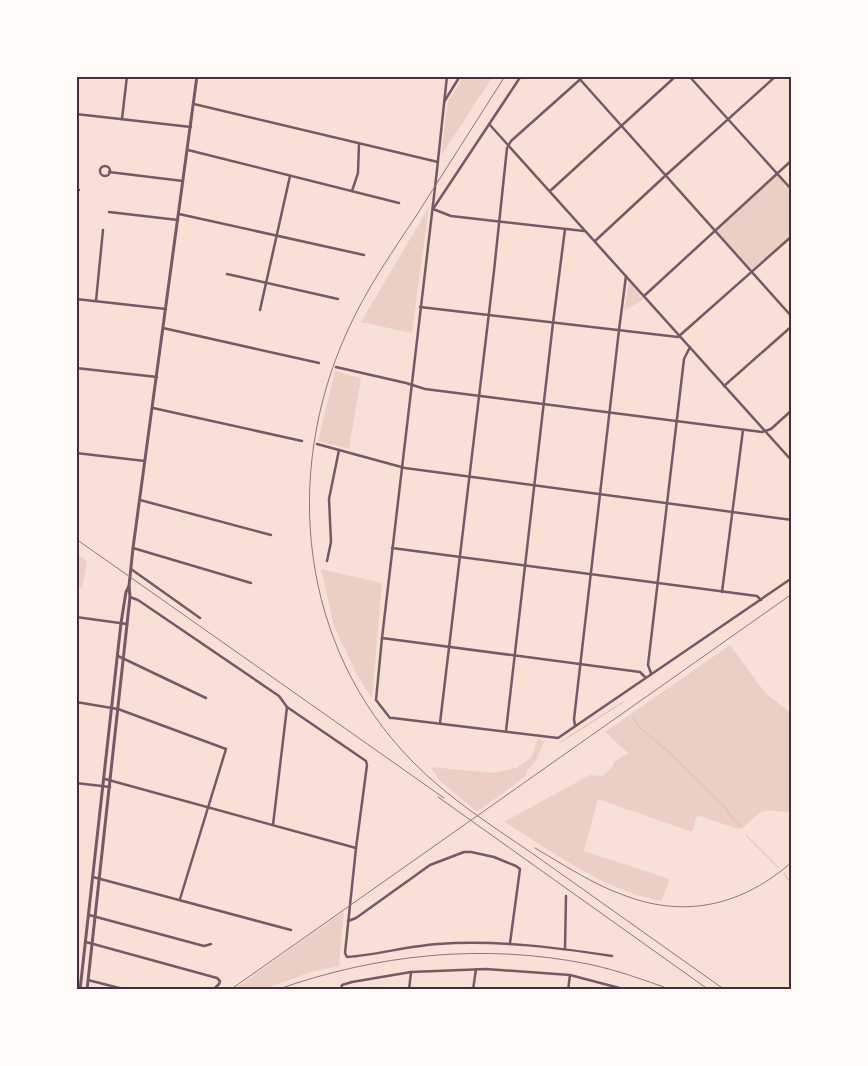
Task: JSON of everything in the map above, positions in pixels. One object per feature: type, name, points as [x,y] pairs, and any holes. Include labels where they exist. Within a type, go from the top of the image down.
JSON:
[{"type":"street","points":[[122,119],[127,76]]},
{"type":"street","points":[[86,990],[111,780],[130,597],[129,586],[133,548],[197,76]]},
{"type":"street","points":[[447,76],[433,209],[401,467],[376,700],[390,718],[558,738],[792,578]]},
{"type":"street","points":[[443,104],[460,76]]},
{"type":"street","points":[[433,209],[522,76]]},
{"type":"street","points":[[577,76],[792,317]]},
{"type":"street","points":[[440,723],[508,144],[584,76]]},
{"type":"street","points":[[550,191],[676,76]]},
{"type":"street","points":[[689,76],[792,190]]},
{"type":"street","points":[[595,241],[776,76]]},
{"type":"street","points":[[194,104],[438,162]]},
{"type":"street","points":[[76,114],[191,127]]},
{"type":"street","points":[[490,124],[792,460]]},
{"type":"street","points":[[352,191],[358,173],[359,144]]},
{"type":"street","points":[[188,150],[399,203]]},
{"type":"street","points":[[644,296],[792,160]]},
{"type":"street","points":[[109,172],[183,181]]},
{"type":"street","points":[[260,310],[290,176]]},
{"type":"street","points":[[433,209],[451,216],[586,231]]},
{"type":"street","points":[[109,212],[178,220]]},
{"type":"street","points":[[179,214],[364,255]]},
{"type":"street","points":[[506,731],[552,324],[565,229]]},
{"type":"street","points":[[96,301],[103,230]]},
{"type":"street","points":[[420,307],[552,324],[680,337],[792,236]]},
{"type":"street","points":[[227,274],[338,299]]},
{"type":"street","points":[[575,727],[574,719],[582,664],[618,330],[626,276]]},
{"type":"street","points":[[76,299],[166,309]]},
{"type":"street","points":[[724,386],[792,326]]},
{"type":"street","points":[[163,328],[319,362]]},
{"type":"street","points":[[651,673],[648,665],[676,420],[684,359],[690,347]]},
{"type":"street","points":[[336,367],[424,389],[743,430],[766,431],[792,410]]},
{"type":"street","points":[[76,368],[157,377]]},
{"type":"street","points":[[153,408],[302,441]]},
{"type":"street","points":[[722,592],[743,430]]},
{"type":"street","points":[[317,444],[401,467],[792,520]]},
{"type":"street","points":[[327,561],[330,542],[329,499],[339,450]]},
{"type":"street","points":[[76,453],[145,461]]},
{"type":"street","points":[[140,500],[271,535]]},
{"type":"street","points":[[133,548],[251,583]]},
{"type":"street","points":[[392,548],[757,596],[761,600]]},
{"type":"street","points":[[792,564],[792,574]]},
{"type":"street","points":[[131,569],[200,618]]},
{"type":"street","points":[[80,990],[121,623],[126,592],[129,586]]},
{"type":"street","points":[[130,597],[138,600],[279,696],[287,707],[366,761],[348,921],[345,953],[347,957],[438,944],[510,943],[612,956]]},
{"type":"street","points":[[76,618],[127,624]]},
{"type":"street","points":[[382,638],[640,672],[645,678]]},
{"type":"street","points":[[118,656],[206,698]]},
{"type":"street","points":[[76,702],[118,709],[226,749],[180,899]]},
{"type":"street","points":[[273,825],[287,707]]},
{"type":"street","points":[[104,779],[356,848]]},
{"type":"street","points":[[76,783],[110,787]]},
{"type":"street","points":[[348,921],[356,918],[430,864],[464,852],[471,852],[499,858],[519,868],[510,943]]},
{"type":"street","points":[[93,877],[291,930]]},
{"type":"street","points":[[565,949],[566,896]]},
{"type":"street","points":[[89,915],[204,946],[211,944]]},
{"type":"street","points":[[86,942],[216,978],[220,981],[213,990]]},
{"type":"street","points":[[473,990],[476,969]]},
{"type":"street","points":[[341,990],[342,985],[352,982],[411,972],[476,969],[570,975],[627,990]]},
{"type":"street","points":[[409,990],[411,972]]},
{"type":"street","points":[[568,990],[570,975]]},
{"type":"street","points":[[88,980],[128,990]]},
{"type":"shaded area","points":[[464,76],[493,76],[441,156],[448,101]]},
{"type":"shaded area","points":[[777,173],[792,190],[792,236],[751,272],[715,230]]},
{"type":"shaded area","points":[[429,207],[412,333],[361,322]]},
{"type":"shaded area","points":[[629,281],[644,299],[624,311]]},
{"type":"shaded area","points":[[335,371],[361,378],[349,449],[318,441]]},
{"type":"shaded area","points":[[76,553],[87,561],[82,588],[76,587]]},
{"type":"shaded area","points":[[321,569],[382,583],[372,699],[357,675],[334,626]]},
{"type":"shaded area","points":[[730,645],[766,694],[789,711],[792,707],[792,813],[765,811],[738,829],[697,815],[692,832],[598,799],[584,851],[670,879],[661,901],[619,888],[579,869],[504,822],[590,775],[603,776],[613,766],[614,762],[628,753],[605,732]]},
{"type":"shaded area","points":[[538,738],[544,742],[536,760],[527,771],[525,777],[477,812],[439,780],[431,767],[492,773],[516,768],[531,758]]},
{"type":"shaded area","points":[[344,911],[339,966],[311,972],[262,990],[233,990]]},
{"type":"waterway","points":[[561,742],[623,702]]},
{"type":"waterway","points":[[633,717],[640,728],[670,753],[725,807],[742,828]]},
{"type":"waterway","points":[[746,835],[779,868]]},
{"type":"waterway","points":[[784,873],[792,885]]},
{"type":"railway","points":[[505,76],[371,285],[347,332],[327,387],[314,443],[309,501],[313,557],[325,613],[345,666],[374,716],[426,775],[472,812],[725,990]]},
{"type":"railway","points":[[76,539],[444,798]]},
{"type":"railway","points":[[230,990],[792,594]]},
{"type":"railway","points":[[438,797],[709,990]]},
{"type":"railway","points":[[535,848],[602,886],[649,903],[671,906],[693,906],[735,897],[755,888],[792,862]]},
{"type":"railway","points":[[276,990],[314,978],[391,960],[470,954],[509,954],[588,964],[620,972],[672,990]]}]
